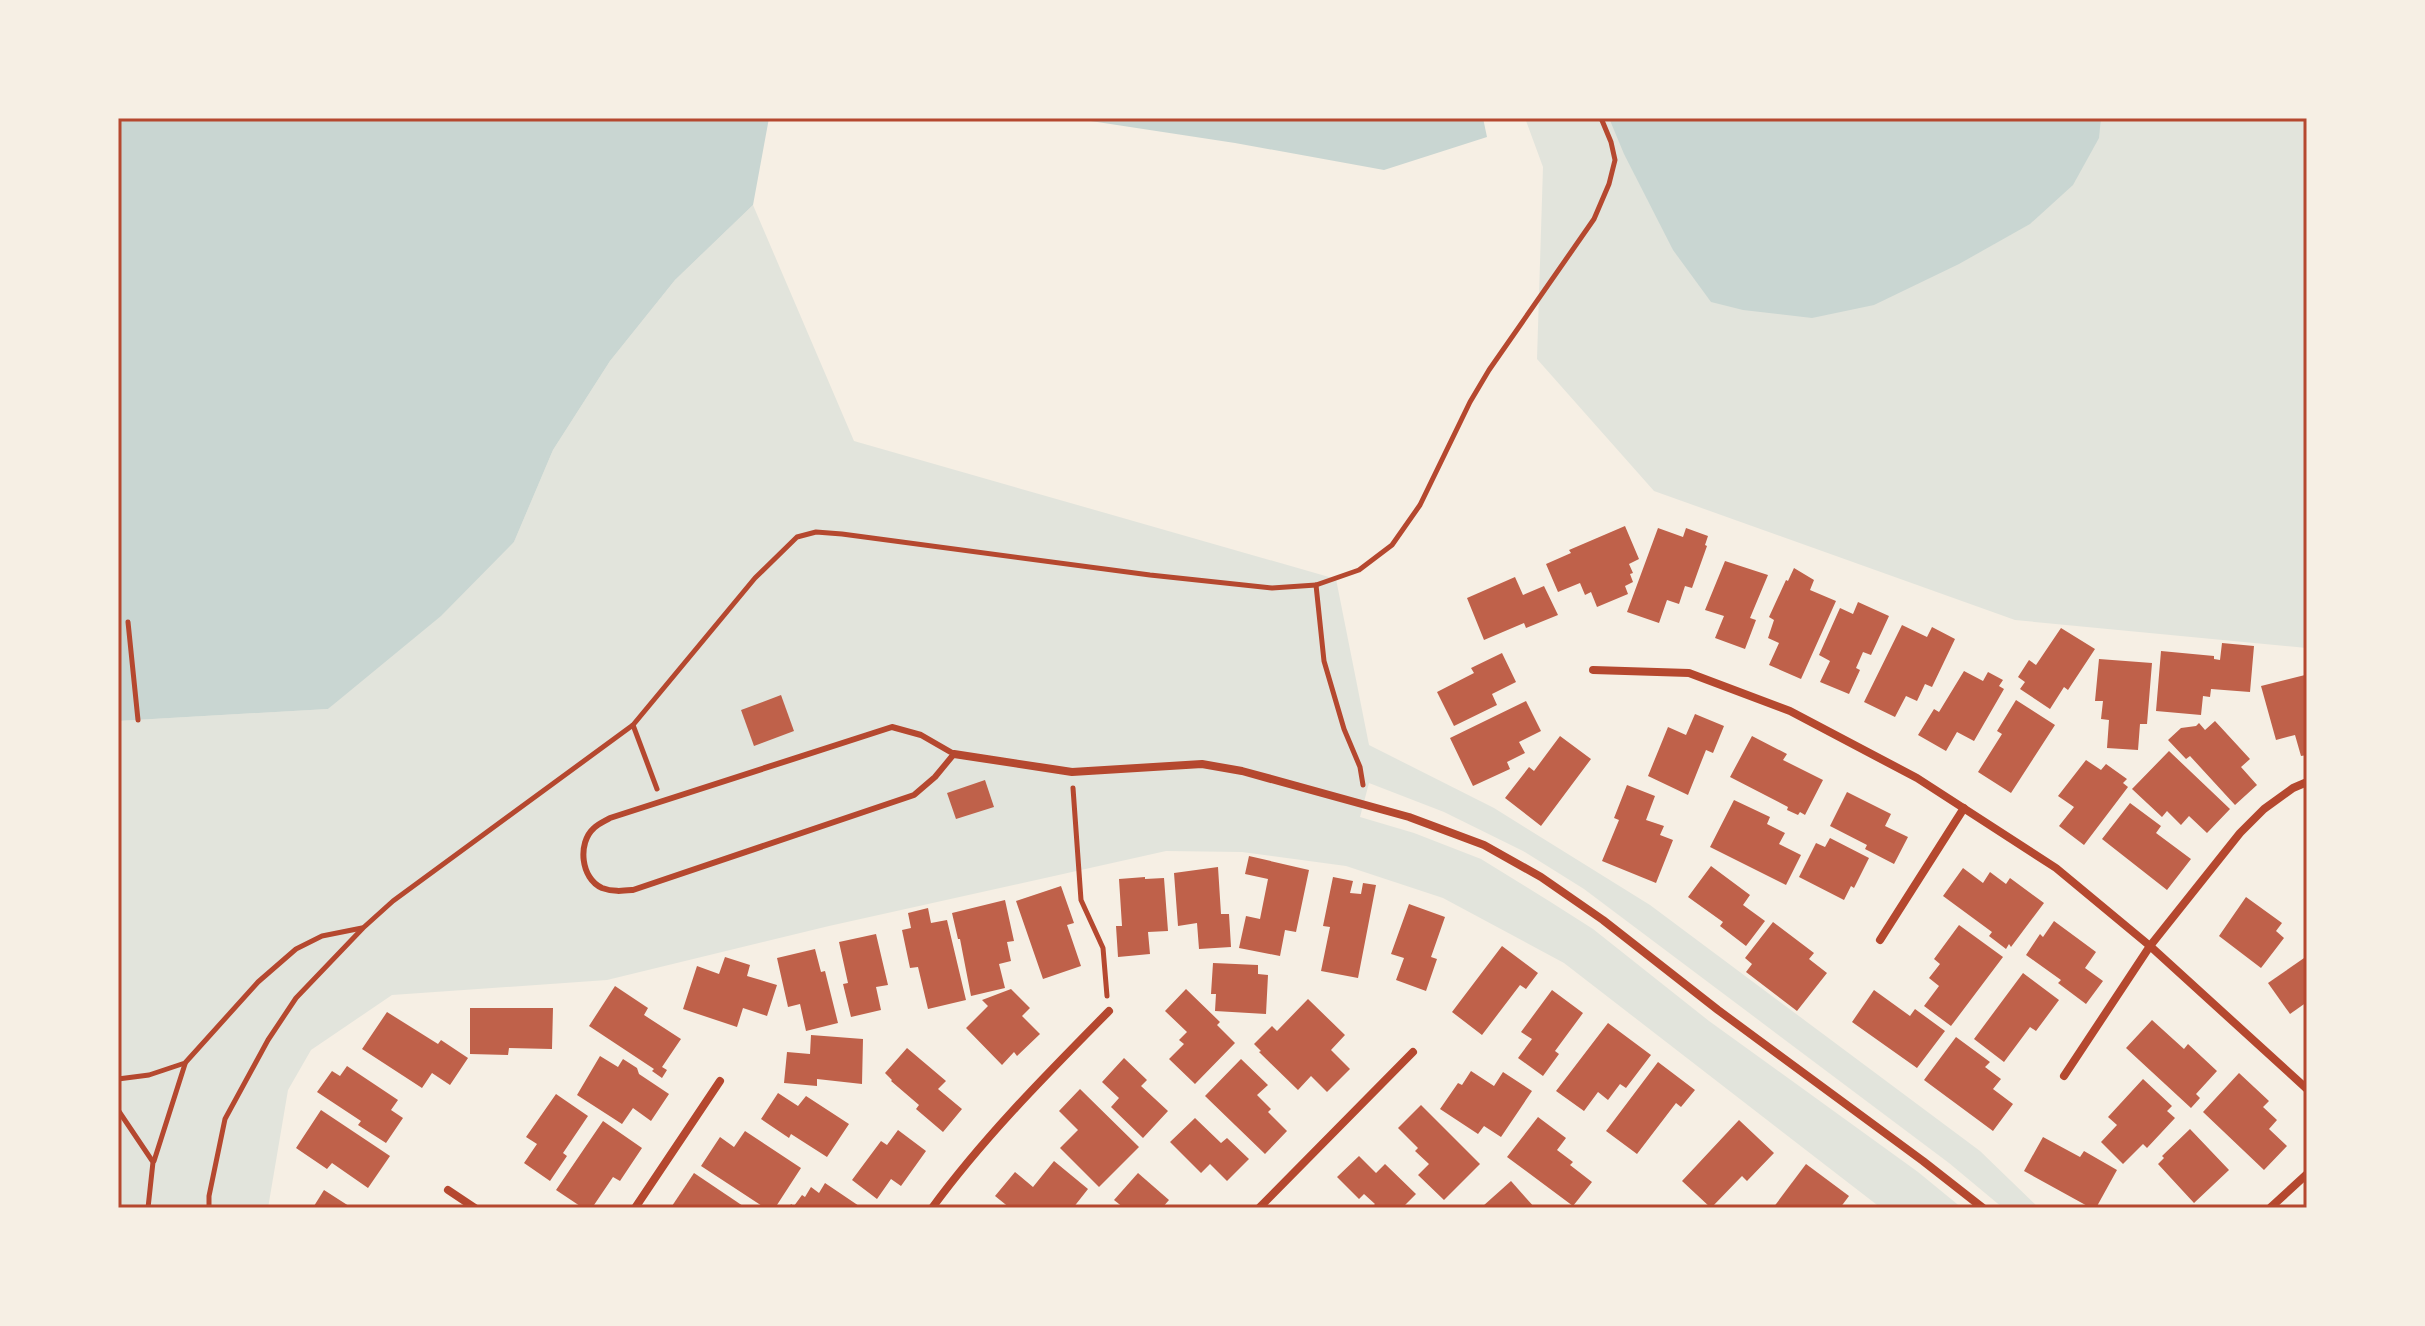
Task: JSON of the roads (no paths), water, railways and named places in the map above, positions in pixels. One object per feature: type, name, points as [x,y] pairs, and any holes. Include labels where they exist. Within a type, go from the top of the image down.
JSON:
[{"type":"street","points":[[1593,670],[1689,673],[1790,711],[1917,778],[2056,868],[2150,946],[2307,1089]]},
{"type":"street","points":[[954,754],[1072,772],[1202,764],[1242,771],[1409,817],[1484,845],[1541,877],[1603,920],[1983,1208]]},
{"type":"street","points":[[2064,1076],[2150,946],[2240,833],[2264,809],[2307,782]]},
{"type":"street","points":[[1880,940],[1964,808]]},
{"type":"street","points":[[932,1208],[963,1166],[1016,1107],[1109,1011]]},
{"type":"street","points":[[1259,1208],[1413,1052]]},
{"type":"street","points":[[635,1208],[720,1081]]},
{"type":"street","points":[[2270,1208],[2307,1174]]},
{"type":"street","points":[[448,1190],[475,1208]]},
{"type":"lane","points":[[892,727],[921,735],[954,754],[935,777],[914,795],[633,890],[616,891],[599,887],[588,875],[583,858],[585,843],[592,829],[610,818],[892,727]]}]
